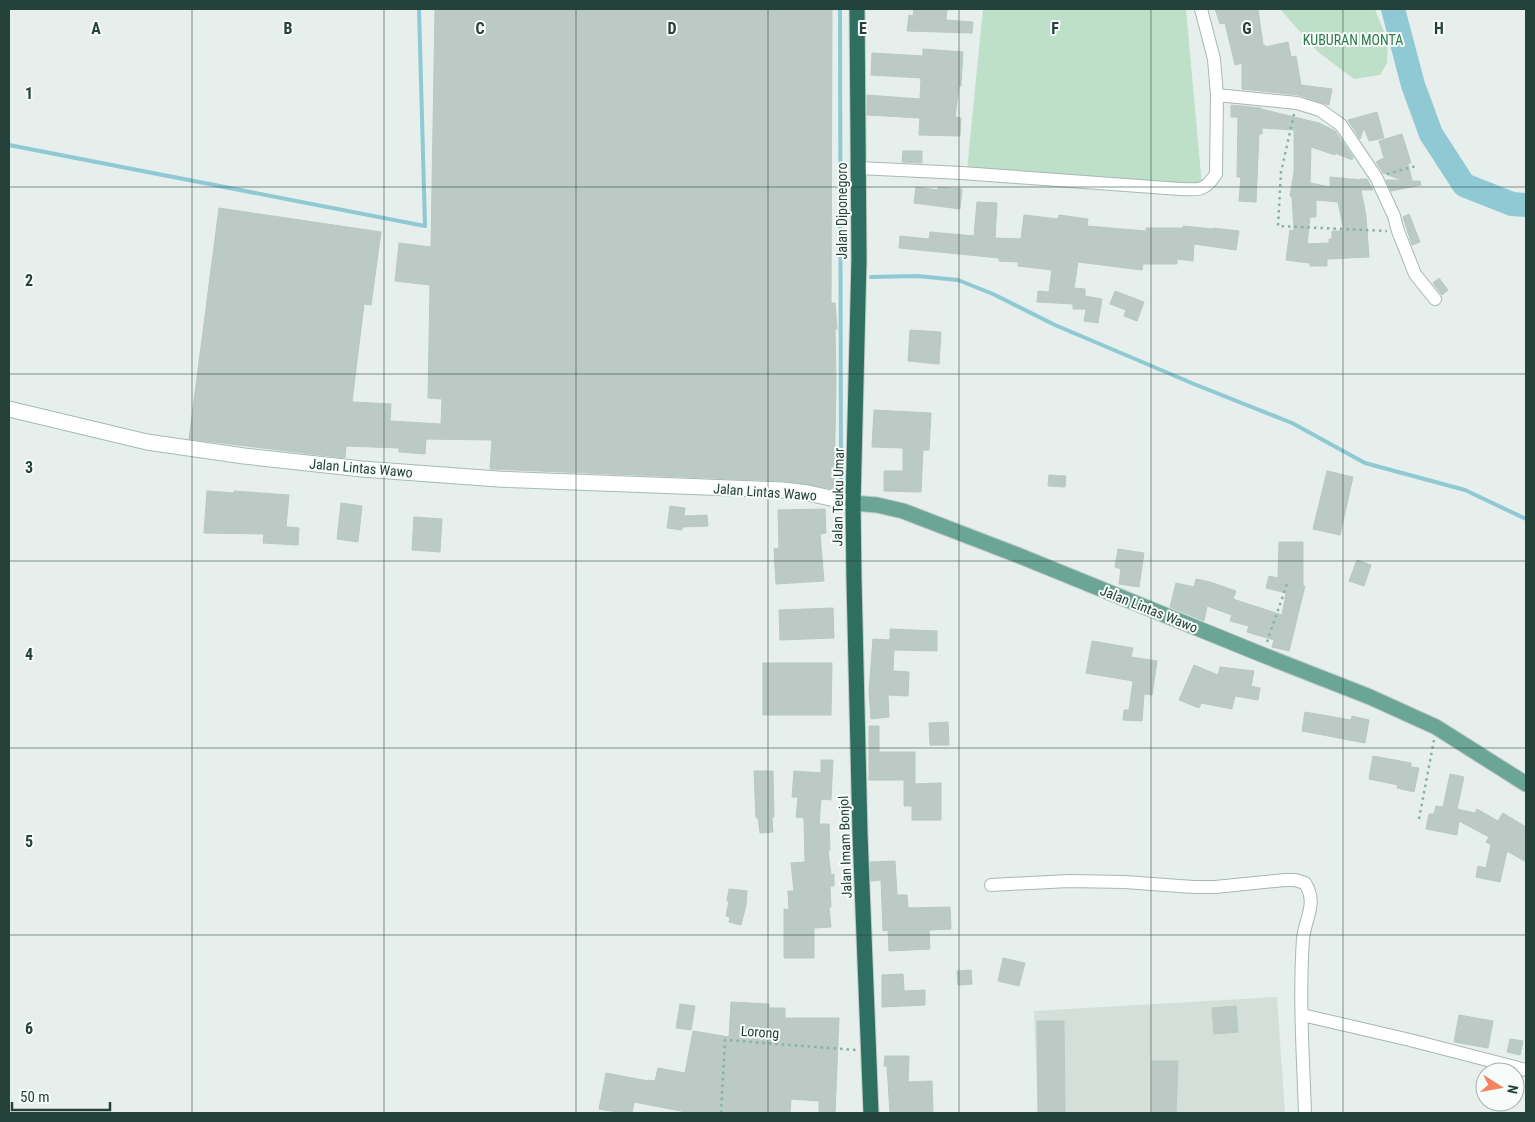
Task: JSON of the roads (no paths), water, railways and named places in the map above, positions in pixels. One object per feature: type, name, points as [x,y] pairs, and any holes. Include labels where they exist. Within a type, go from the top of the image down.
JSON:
[{"type":"highway","name":"Jalan Diponegoro","points":[[855,414],[859,259],[857,9]]},
{"type":"highway","name":"Jalan Teuku Umar","points":[[854,580],[855,414]]},
{"type":"highway","name":"Jalan Imam Bonjol","points":[[854,580],[860,834],[870,1113]]},
{"type":"main road","name":"Jalan Lintas Wawo","points":[[853,503],[876,505],[903,511],[1370,697],[1436,727],[1526,784]]},
{"type":"street","points":[[858,168],[962,173],[1170,189],[1194,190],[1205,188],[1216,174],[1217,95],[1214,59],[1201,9]]},
{"type":"street","points":[[1217,95],[1297,103],[1320,110],[1341,125],[1376,177],[1394,216],[1415,274],[1435,299]]},
{"type":"street","name":"Jalan Lintas Wawo","points":[[9,409],[147,442],[362,470],[507,479],[784,490],[853,503]]},
{"type":"street","points":[[990,885],[1069,881],[1215,887],[1286,880],[1306,884],[1312,900],[1303,937],[1302,1015],[1305,1113]]},
{"type":"street","points":[[1302,1015],[1526,1070]]},
{"type":"waterway","points":[[9,145],[425,226],[419,9]]},
{"type":"waterway","points":[[840,9],[841,487]]},
{"type":"waterway","points":[[1393,9],[1413,85],[1431,134],[1464,185],[1512,204],[1526,205]]},
{"type":"waterway","points":[[871,277],[917,276],[958,280],[993,294],[1055,325],[1292,423],[1365,463],[1465,490],[1526,519]]},
{"type":"park label","name":"KUBURAN MONTA","points":[[1353,40]]}]
